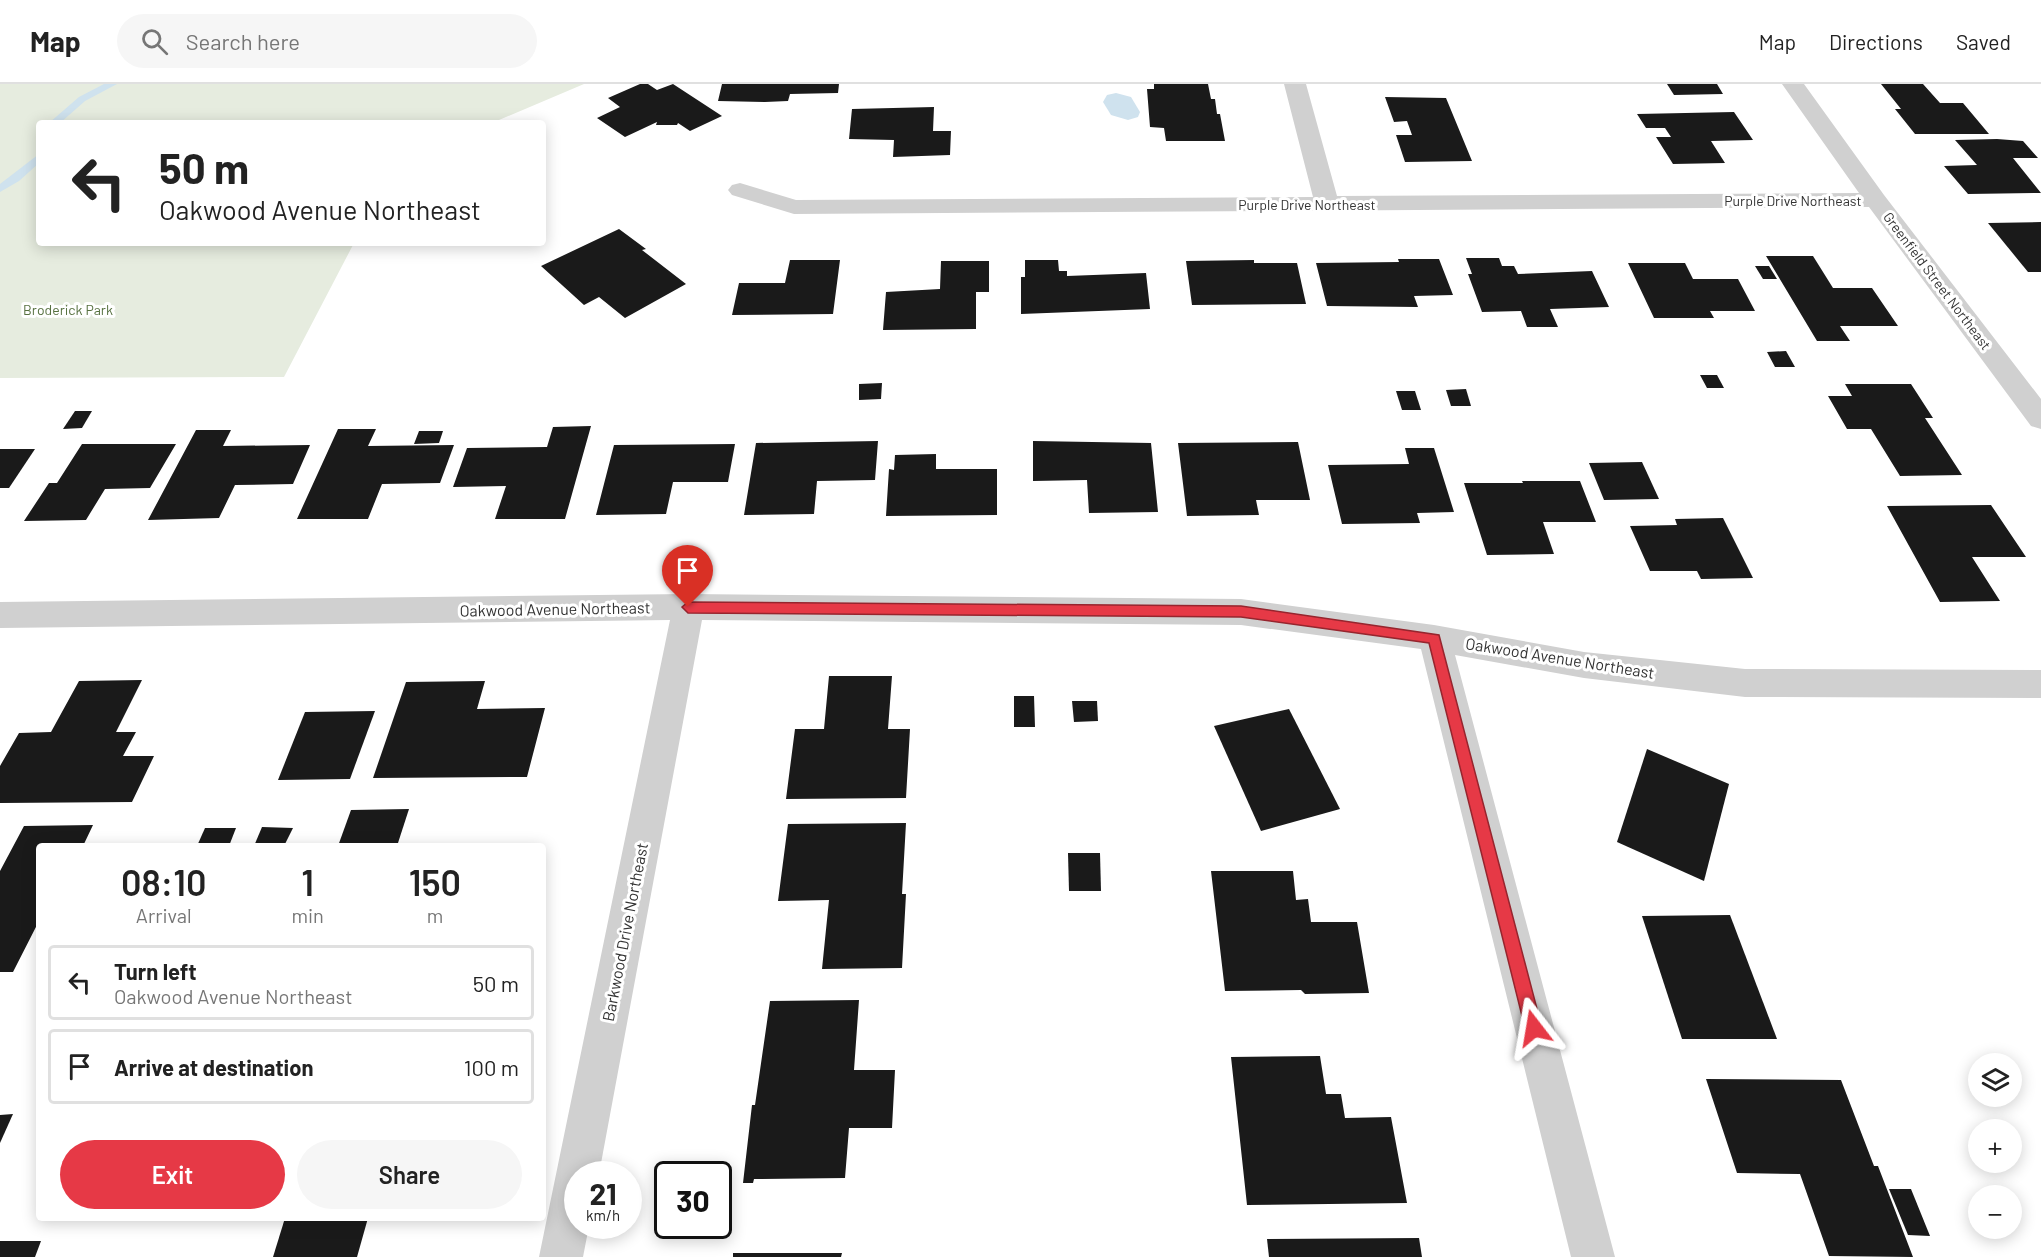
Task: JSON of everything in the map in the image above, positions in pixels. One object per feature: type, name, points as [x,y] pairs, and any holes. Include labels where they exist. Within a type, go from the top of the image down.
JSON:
[{"type":"street","points":[[1295,84],[1327,205]]},
{"type":"street","name":"Greenfield Street Northeast","points":[[1793,84],[1876,200],[2041,419]]},
{"type":"street","name":"Purple Drive Northeast","points":[[740,190],[794,207],[1876,200]]},
{"type":"street","name":"Oakwood Avenue Northeast","points":[[0,615],[688,607],[1241,612],[1434,638],[1584,665],[1745,683],[2041,684]]},
{"type":"street","name":"Barkwood Drive Northeast","points":[[561,1257],[688,607]]},
{"type":"street","points":[[1434,638],[1593,1257]]},
{"type":"green space","name":"Broderick Park","points":[[0,84],[584,84],[499,120],[36,120],[36,246],[352,246],[284,377],[0,378]]},
{"type":"water","points":[[1116,93],[1131,97],[1140,112],[1138,117],[1128,120],[1111,115],[1103,102],[1107,95]]},
{"type":"building","points":[[640,84],[648,84],[657,90],[673,84],[722,116],[690,131],[678,123],[677,125],[656,125],[657,122],[625,137],[597,118],[620,107],[608,98]]},
{"type":"building","points":[[722,84],[839,84],[838,93],[790,94],[788,101],[765,102],[718,101]]},
{"type":"building","points":[[1154,84],[1208,84],[1211,99],[1215,99],[1217,114],[1220,114],[1225,141],[1166,141],[1164,128],[1150,127],[1147,89],[1154,89]]},
{"type":"building","points":[[1667,84],[1717,84],[1723,94],[1674,95]]},
{"type":"building","points":[[1881,84],[1923,84],[1940,103],[1963,103],[1989,134],[1915,134],[1895,109],[1901,109]]},
{"type":"building","points":[[1385,97],[1446,98],[1472,161],[1405,162],[1396,135],[1412,135],[1407,121],[1394,122]]},
{"type":"building","points":[[934,107],[933,131],[951,131],[950,155],[893,157],[894,140],[849,139],[852,109]]},
{"type":"building","points":[[1734,112],[1753,140],[1711,141],[1725,163],[1673,164],[1656,137],[1671,137],[1665,128],[1646,128],[1637,114]]},
{"type":"building","points":[[1955,140],[2023,141],[2038,158],[2013,158],[2041,193],[1968,194],[1944,166],[1977,165]]},
{"type":"building","points":[[2041,222],[2041,272],[2028,272],[1988,223]]},
{"type":"building","points":[[619,229],[686,284],[625,318],[599,297],[584,305],[541,266]]},
{"type":"building","points":[[1766,256],[1813,256],[1833,288],[1872,288],[1898,326],[1840,326],[1850,341],[1817,341]]},
{"type":"building","points":[[1466,258],[1499,258],[1502,266],[1514,266],[1518,274],[1592,271],[1609,307],[1550,309],[1558,327],[1527,327],[1521,311],[1482,312],[1468,274],[1472,274]]},
{"type":"building","points":[[1398,259],[1439,259],[1453,295],[1414,296],[1418,307],[1327,306],[1316,263],[1399,262]]},
{"type":"building","points":[[790,260],[840,260],[833,314],[732,315],[739,283],[785,283]]},
{"type":"building","points":[[1025,260],[1058,260],[1059,271],[1067,271],[1067,276],[1146,273],[1150,309],[1021,314],[1021,277],[1025,277]]},
{"type":"building","points":[[1254,260],[1254,263],[1297,263],[1306,304],[1192,305],[1186,261]]},
{"type":"building","points":[[941,261],[989,261],[989,292],[976,292],[976,329],[883,330],[886,292],[940,289]]},
{"type":"building","points":[[1628,263],[1685,263],[1693,279],[1738,279],[1755,311],[1710,311],[1714,318],[1654,318]]},
{"type":"building","points":[[1755,266],[1769,266],[1777,279],[1763,279]]},
{"type":"building","points":[[1786,351],[1795,367],[1775,367],[1767,352]]},
{"type":"building","points":[[1700,375],[1717,375],[1724,388],[1707,388]]},
{"type":"building","points":[[882,383],[881,399],[859,400],[859,384]]},
{"type":"building","points":[[1845,384],[1911,384],[1933,418],[1925,418],[1962,475],[1900,476],[1871,429],[1847,429],[1828,396],[1852,396]]},
{"type":"building","points":[[1466,389],[1471,406],[1451,406],[1446,390]]},
{"type":"building","points":[[1396,391],[1415,391],[1421,410],[1402,410]]},
{"type":"building","points":[[75,411],[92,411],[82,428],[63,429]]},
{"type":"building","points":[[591,426],[565,519],[495,519],[506,486],[453,487],[467,448],[547,447],[553,427]]},
{"type":"building","points":[[338,429],[376,429],[368,446],[454,445],[440,483],[382,484],[368,519],[297,519]]},
{"type":"building","points":[[196,430],[231,430],[223,446],[310,445],[293,484],[235,485],[219,518],[148,520]]},
{"type":"building","points":[[419,431],[443,431],[439,443],[414,444]]},
{"type":"building","points":[[878,441],[875,480],[817,481],[814,514],[744,515],[756,443]]},
{"type":"building","points":[[1033,441],[1151,443],[1158,512],[1089,513],[1087,480],[1033,481]]},
{"type":"building","points":[[1298,442],[1310,500],[1256,500],[1259,515],[1187,516],[1178,443]]},
{"type":"building","points":[[82,444],[176,444],[150,488],[105,489],[86,520],[24,521],[49,483],[57,483]]},
{"type":"building","points":[[735,444],[728,482],[673,482],[666,514],[596,515],[614,445]]},
{"type":"building","points":[[1405,448],[1434,448],[1454,512],[1417,513],[1420,523],[1342,524],[1328,465],[1409,464]]},
{"type":"building","points":[[0,449],[35,449],[9,488],[0,488]]},
{"type":"building","points":[[936,454],[936,469],[997,469],[997,515],[886,516],[889,469],[894,470],[895,455]]},
{"type":"building","points":[[1642,462],[1659,499],[1604,500],[1589,463]]},
{"type":"building","points":[[1522,481],[1580,481],[1596,522],[1543,522],[1554,554],[1487,555],[1464,483],[1523,483]]},
{"type":"building","points":[[1991,505],[2026,557],[1972,557],[2000,601],[1940,602],[1887,506]]},
{"type":"building","points":[[1723,518],[1753,578],[1701,579],[1697,571],[1650,571],[1630,526],[1677,525],[1675,519]]},
{"type":"building","points":[[829,676],[892,676],[888,729],[910,729],[906,798],[786,799],[795,729],[824,729]]},
{"type":"building","points":[[142,680],[116,732],[136,732],[123,756],[154,756],[132,802],[0,803],[0,766],[19,733],[51,732],[79,681]]},
{"type":"building","points":[[485,681],[477,709],[545,708],[527,777],[373,778],[406,682]]},
{"type":"building","points":[[1014,696],[1034,696],[1035,727],[1014,727]]},
{"type":"building","points":[[1072,701],[1097,701],[1098,721],[1074,722]]},
{"type":"building","points":[[1289,709],[1340,809],[1261,831],[1214,726]]},
{"type":"building","points":[[375,711],[350,779],[278,780],[305,712]]},
{"type":"building","points":[[1647,749],[1729,784],[1704,881],[1617,842]]},
{"type":"building","points":[[409,809],[398,843],[339,843],[351,810]]},
{"type":"building","points":[[906,823],[902,894],[906,894],[902,968],[822,969],[829,900],[778,901],[788,824]]},
{"type":"building","points":[[93,825],[84,843],[36,843],[36,927],[13,972],[0,972],[0,871],[24,826]]},
{"type":"building","points":[[262,827],[293,828],[286,843],[255,843]]},
{"type":"building","points":[[205,828],[236,828],[230,843],[198,843]]},
{"type":"building","points":[[1068,853],[1100,853],[1101,891],[1069,891]]},
{"type":"building","points":[[1211,871],[1293,871],[1296,900],[1308,899],[1311,922],[1357,922],[1369,993],[1305,994],[1301,990],[1225,991]]},
{"type":"building","points":[[1730,915],[1777,1039],[1682,1039],[1642,916]]},
{"type":"building","points":[[859,1000],[854,1070],[895,1070],[892,1128],[849,1128],[845,1178],[754,1179],[753,1183],[743,1183],[752,1105],[755,1105],[770,1001]]},
{"type":"building","points":[[1320,1056],[1326,1094],[1341,1094],[1345,1118],[1391,1117],[1407,1203],[1247,1205],[1231,1057]]},
{"type":"building","points":[[1706,1079],[1841,1080],[1874,1166],[1878,1166],[1913,1257],[1829,1256],[1800,1174],[1737,1173]]},
{"type":"building","points":[[13,1114],[0,1143],[0,1115]]},
{"type":"building","points":[[1889,1189],[1911,1189],[1930,1236],[1908,1235]]},
{"type":"building","points":[[284,1221],[367,1221],[357,1257],[273,1257]]},
{"type":"building","points":[[1419,1238],[1422,1257],[1269,1257],[1267,1239]]},
{"type":"building","points":[[0,1241],[41,1241],[35,1257],[0,1257]]},
{"type":"building","points":[[733,1253],[842,1253],[841,1257],[733,1257]]},
{"type":"waterway","points":[[58,120],[82,99],[112,84]]},
{"type":"waterway","points":[[0,189],[36,160]]},
{"type":"route","points":[[688,607],[1241,612],[1434,638],[1534,1028]]}]
